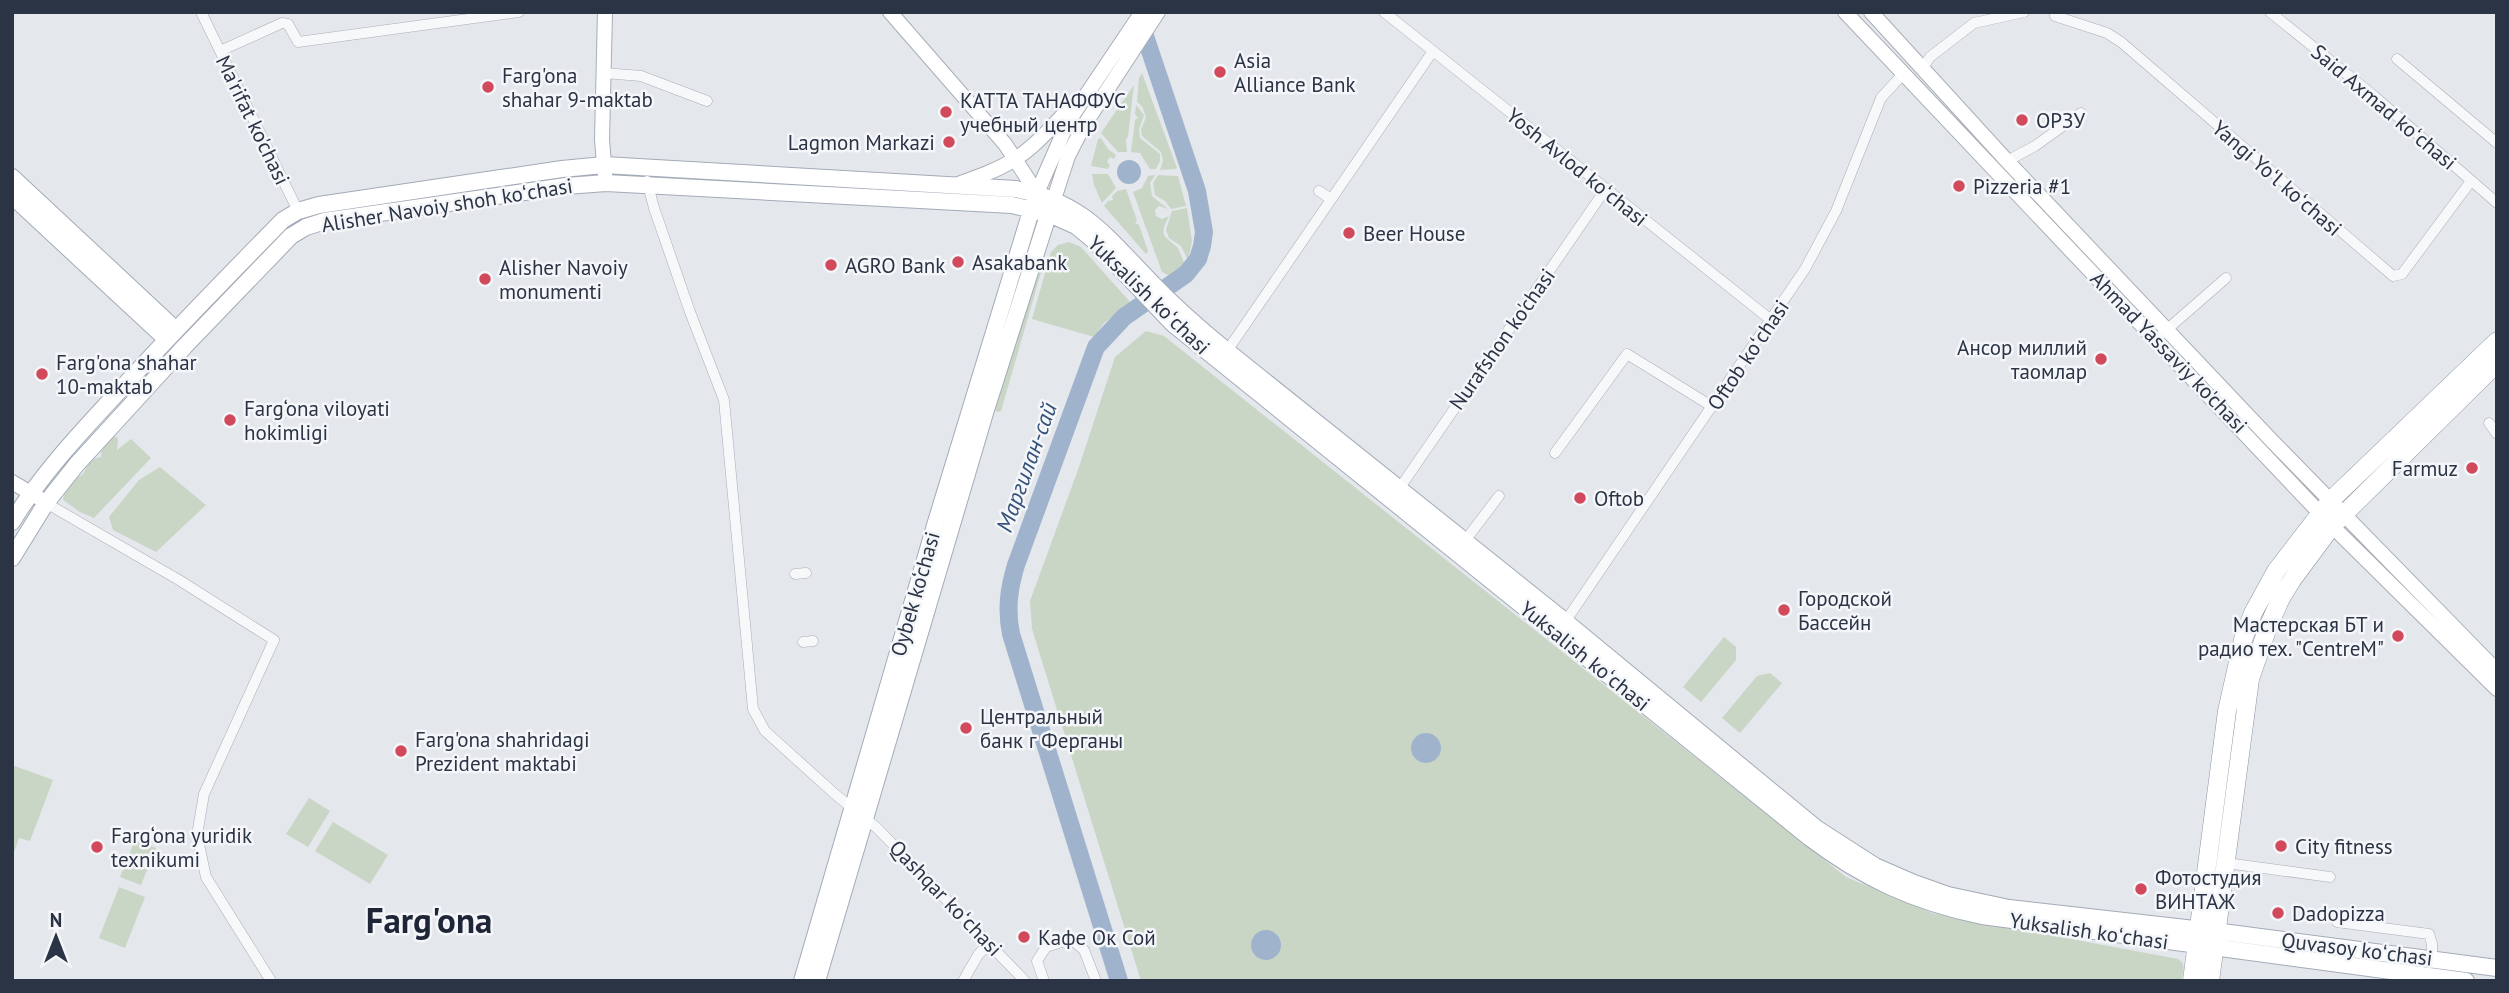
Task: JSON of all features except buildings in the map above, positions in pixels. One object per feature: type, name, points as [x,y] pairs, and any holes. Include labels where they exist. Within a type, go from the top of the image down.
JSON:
[{"type":"highway","points":[[2192,981],[2227,711],[2243,640],[2253,612],[2276,571],[2497,341]]},
{"type":"highway","points":[[2210,981],[2247,700],[2257,656],[2286,589],[2331,514],[2497,363]]},
{"type":"main road","points":[[605,12],[606,183]]},
{"type":"main road","points":[[890,12],[1016,159],[1034,201]]},
{"type":"main road","name":"Ahmad Yassaviy ko'chasi","points":[[1845,12],[2076,254],[2155,341],[2446,629],[2497,689]]},
{"type":"main road","name":"Ahmad Yassaviy ko'chasi","points":[[1871,12],[2007,161],[2246,412],[2331,514]]},
{"type":"main road","points":[[1051,206],[1068,156],[1083,127],[1158,13]]},
{"type":"main road","points":[[1034,201],[1053,151],[1085,93],[1138,18]]},
{"type":"main road","points":[[958,184],[1016,159],[1038,141],[1085,93]]},
{"type":"main road","name":"Alisher Navoiy shoh koʻchasi","points":[[12,522],[30,493],[63,452],[171,334],[283,220],[298,211],[318,205],[604,165],[999,186],[1034,201]]},
{"type":"main road","points":[[12,177],[171,334]]},
{"type":"main road","name":"Alisher Navoiy shoh koʻchasi","points":[[12,558],[46,503],[77,464],[219,309],[291,236],[306,227],[325,221],[552,188],[606,183],[1012,205],[1034,201]]},
{"type":"main road","points":[[12,196],[171,334]]},
{"type":"main road","name":"Yuksalish koʻchasi","points":[[1034,201],[1051,206],[1147,288],[1178,320],[1561,628],[1816,828],[1875,866],[1948,895],[2009,908],[2217,940]]},
{"type":"main road","name":"Oybek ko‘chasi","points":[[817,981],[858,813],[1034,201]]},
{"type":"main road","name":"Oybek ko‘chasi","points":[[802,981],[1051,206]]},
{"type":"main road","name":"Ma'rifat ko'chasi","points":[[298,211],[306,227]]},
{"type":"main road","name":"Yuksalish koʻchasi","points":[[1178,320],[1227,351],[1399,489],[1464,542],[1561,628]]},
{"type":"main road","points":[[12,482],[46,503]]},
{"type":"main road","name":"Ahmad Yassaviy ko'chasi","points":[[2446,629],[2497,671]]},
{"type":"main road","name":"Quvasoy koʻchasi","points":[[2217,940],[2432,959],[2497,968]]},
{"type":"main road","name":"Quvasoy koʻchasi","points":[[2217,940],[2466,981]]},
{"type":"street","name":"Ma'rifat ko'chasi","points":[[201,12],[298,211]]},
{"type":"street","points":[[220,51],[282,23],[288,24],[298,42],[519,12]]},
{"type":"street","name":"Yosh Avlod koʻchasi","points":[[1384,12],[1771,320]]},
{"type":"street","points":[[1922,69],[1930,57],[1974,23],[2024,12]]},
{"type":"street","name":"Said Axmad koʻchasi","points":[[2270,12],[2374,96],[2497,203]]},
{"type":"street","name":"Yangi Yoʻl koʻchasi","points":[[2055,16],[2107,33],[2121,42],[2393,276],[2402,274],[2471,181]]},
{"type":"street","points":[[1227,351],[1433,51]]},
{"type":"street","points":[[2397,59],[2497,143]]},
{"type":"street","points":[[604,73],[641,76],[707,101]]},
{"type":"street","name":"Oftob koʻchasi","points":[[1561,628],[1805,270],[1836,211],[1881,98],[1903,75]]},
{"type":"street","points":[[2007,161],[2035,146],[2081,113]]},
{"type":"street","name":"Qashqar koʻchasi","points":[[643,167],[654,208],[690,312],[724,400],[753,709],[765,731],[877,828],[1025,981]]},
{"type":"street","name":"Nurafshon ko'chasi","points":[[1399,489],[1605,190]]},
{"type":"street","points":[[1319,191],[1331,199]]},
{"type":"street","points":[[2155,341],[2226,278]]},
{"type":"street","points":[[1555,453],[1627,354],[1713,407]]},
{"type":"street","points":[[2489,423],[2497,434]]},
{"type":"street","points":[[1464,542],[1499,496]]},
{"type":"street","points":[[46,503],[179,580],[274,640],[204,794],[197,835],[206,877],[271,981]]},
{"type":"street","points":[[2226,863],[2330,877]]},
{"type":"street","points":[[2337,922],[2429,934],[2432,959]]},
{"type":"street","points":[[1044,981],[1037,961],[1046,947],[1071,939],[1084,950],[1096,981]]},
{"type":"street","points":[[963,981],[978,955],[989,943]]},
{"type":"green space","points":[[1142,73],[1176,169],[1160,170],[1163,161],[1161,152],[1142,136],[1141,130],[1146,117],[1142,106],[1137,102],[1139,78]]},
{"type":"green space","points":[[1134,85],[1126,139],[1127,152],[1118,152],[1101,133]]},
{"type":"green space","points":[[1136,105],[1144,115],[1139,129],[1140,138],[1160,154],[1156,169],[1150,169],[1140,153],[1131,152],[1135,120],[1138,118],[1135,114]]},
{"type":"green space","points":[[1101,138],[1116,155],[1114,159],[1110,157],[1107,162],[1110,165],[1108,169],[1091,166],[1098,139]]},
{"type":"green space","points":[[1092,174],[1108,174],[1116,188],[1102,203],[1094,185]]},
{"type":"green space","points":[[1155,175],[1150,183],[1152,196],[1168,209],[1159,206],[1155,210],[1156,216],[1162,219],[1169,216],[1164,234],[1177,247],[1185,264],[1170,276],[1162,272],[1133,192],[1142,188],[1148,176]]},
{"type":"green space","points":[[1158,175],[1178,176],[1186,206],[1171,209],[1155,195],[1153,183]]},
{"type":"green space","points":[[1126,189],[1137,220],[1135,223],[1139,225],[1148,251],[1146,254],[1104,206],[1113,200],[1112,196],[1117,191]]},
{"type":"green space","points":[[1187,208],[1192,241],[1188,260],[1181,246],[1169,238],[1166,230],[1172,211]]},
{"type":"green space","points":[[1069,242],[1081,247],[1131,303],[1104,323],[1094,337],[1032,319],[1051,252],[1058,245]]},
{"type":"green space","points":[[1038,261],[1044,262],[1001,411],[997,412],[995,409]]},
{"type":"green space","points":[[1146,331],[1164,336],[1846,877],[1932,913],[2178,959],[2184,968],[2181,981],[1141,981],[1032,629],[1030,601],[1079,467],[1115,357]]},
{"type":"green space","points":[[109,435],[118,438],[117,450],[131,439],[151,458],[94,518],[63,500],[67,485],[83,474],[90,460],[101,457],[102,441]]},
{"type":"green space","points":[[160,467],[206,505],[156,552],[113,530],[109,517],[139,480]]},
{"type":"green space","points":[[1724,637],[1736,647],[1736,660],[1701,702],[1683,687]]},
{"type":"green space","points":[[1770,673],[1782,683],[1740,733],[1722,718],[1757,676]]},
{"type":"green space","points":[[12,765],[53,780],[30,841],[19,838],[13,855]]},
{"type":"green space","points":[[309,798],[330,811],[308,847],[286,834]]},
{"type":"green space","points":[[333,822],[388,855],[370,884],[315,851]]},
{"type":"green space","points":[[135,840],[156,848],[141,885],[120,877]]},
{"type":"green space","points":[[119,887],[145,897],[125,948],[99,938]]},
{"type":"water","points":[[1129,160],[1140,167],[1141,172],[1134,183],[1129,184],[1118,177],[1117,172],[1124,161]]},
{"type":"water","points":[[1426,733],[1437,737],[1441,748],[1437,759],[1426,763],[1415,759],[1411,748],[1415,737]]},
{"type":"water","points":[[1266,930],[1277,934],[1281,945],[1277,956],[1266,960],[1255,956],[1251,945],[1255,934]]},
{"type":"waterway","name":"Маргилан-сай","points":[[1119,981],[1011,634],[1009,607],[1016,565],[1096,347],[1124,317],[1186,274],[1198,259],[1202,246],[1204,232],[1197,191],[1140,21]]},
{"type":"place","name":"Asia Alliance Bank","points":[[1220,72]]},
{"type":"place","name":"Farg'ona shahar 9-maktab","points":[[488,87]]},
{"type":"place","name":"КАТТА ТАНАФФУС учебный центр","points":[[946,112]]},
{"type":"place","name":"ОРЗУ","points":[[2022,120]]},
{"type":"place","name":"Lagmon Markazi","points":[[949,142]]},
{"type":"place","name":"Pizzeria #1","points":[[1959,186]]},
{"type":"place","name":"Beer House","points":[[1349,233]]},
{"type":"place","name":"Asakabank","points":[[958,262]]},
{"type":"place","name":"AGRO Bank","points":[[831,265]]},
{"type":"place","name":"Alisher Navoiy monumenti","points":[[485,279]]},
{"type":"place","name":"Ансор миллий таомлар","points":[[2101,359]]},
{"type":"place","name":"Farg'ona shahar 10-maktab","points":[[42,374]]},
{"type":"place","name":"Farg‘ona viloyati hokimligi","points":[[230,420]]},
{"type":"place","name":"Farmuz","points":[[2472,468]]},
{"type":"place","name":"Oftob","points":[[1580,498]]},
{"type":"place","name":"Городской Бассейн","points":[[1784,610]]},
{"type":"place","name":"Мастерская БТ и радио тех. \"CentreM\"","points":[[2398,636]]},
{"type":"place","name":"Центральный банк г Ферганы","points":[[966,728]]},
{"type":"place","name":"Farg'ona shahridagi Prezident maktabi","points":[[401,751]]},
{"type":"place","name":"City fitness","points":[[2281,846]]},
{"type":"place","name":"Farg‘ona yuridik texnikumi","points":[[97,847]]},
{"type":"place","name":"Фотостудия ВИНТАЖ","points":[[2141,889]]},
{"type":"place","name":"Dadopizza","points":[[2278,913]]},
{"type":"place","name":"Кафе Ок Сой","points":[[1024,937]]},
{"type":"district","name":"Farg'ona","points":[[429,920]]}]
